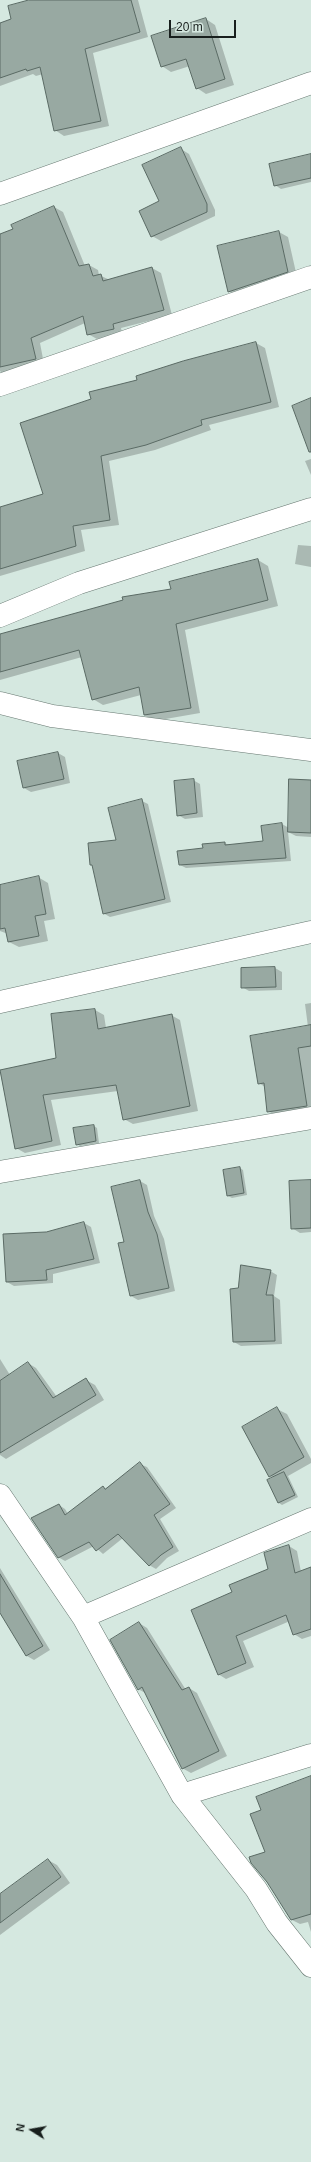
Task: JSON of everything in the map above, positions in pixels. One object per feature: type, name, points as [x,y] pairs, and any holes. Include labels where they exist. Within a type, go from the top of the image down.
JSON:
[{"type":"street","points":[[0,194],[311,83]]},
{"type":"street","points":[[0,385],[311,277]]},
{"type":"street","points":[[0,616],[79,583],[311,508]]},
{"type":"street","points":[[0,703],[52,716],[311,750]]},
{"type":"street","points":[[0,1002],[311,932]]},
{"type":"street","points":[[0,1172],[311,1118]]},
{"type":"street","points":[[0,1495],[83,1617],[182,1796],[256,1889],[277,1923],[311,1966]]},
{"type":"street","points":[[83,1617],[311,1519]]},
{"type":"street","points":[[182,1796],[311,1755]]},
{"type":"building","points":[[29,0],[131,0],[140,32],[85,49],[101,121],[54,131],[40,67],[27,71],[26,69],[0,78],[0,23],[11,19],[8,6]]},
{"type":"building","points":[[206,18],[225,79],[196,89],[186,59],[161,67],[151,36]]},
{"type":"building","points":[[181,147],[207,204],[207,212],[151,237],[139,211],[159,201],[142,165]]},
{"type":"building","points":[[311,154],[311,178],[274,186],[269,164]]},
{"type":"building","points":[[54,206],[79,266],[89,264],[93,276],[101,274],[103,281],[152,267],[164,310],[113,324],[114,329],[87,335],[83,316],[31,338],[36,359],[0,367],[0,234],[13,229],[11,225]]},
{"type":"building","points":[[279,231],[288,272],[228,292],[217,246]]},
{"type":"building","points":[[256,342],[271,402],[201,420],[202,425],[146,445],[101,456],[110,520],[73,526],[76,546],[0,569],[0,507],[43,494],[20,423],[91,399],[89,392],[137,380],[136,376],[183,361]]},
{"type":"building","points":[[311,398],[311,452],[309,452],[292,406]]},
{"type":"building","points":[[258,559],[268,600],[176,624],[191,708],[144,715],[139,687],[92,700],[79,650],[0,672],[0,634],[123,600],[122,597],[171,589],[169,582]]},
{"type":"building","points":[[58,752],[64,779],[23,788],[17,761]]},
{"type":"building","points":[[194,779],[197,813],[177,816],[174,781]]},
{"type":"building","points":[[289,779],[311,780],[311,833],[288,832]]},
{"type":"building","points":[[142,799],[165,899],[103,914],[92,865],[90,865],[88,843],[116,840],[108,808]]},
{"type":"building","points":[[282,823],[286,858],[179,865],[177,851],[203,848],[202,844],[225,842],[225,845],[263,841],[261,826]]},
{"type":"building","points":[[39,876],[46,914],[35,916],[39,936],[8,942],[5,928],[0,929],[0,885]]},
{"type":"building","points":[[275,967],[276,987],[241,988],[241,968]]},
{"type":"building","points":[[95,1009],[98,1029],[172,1014],[190,1106],[123,1120],[116,1085],[43,1095],[52,1141],[15,1149],[0,1070],[56,1058],[51,1014]]},
{"type":"building","points":[[311,1025],[311,1046],[298,1048],[307,1106],[267,1112],[264,1083],[258,1084],[250,1036]]},
{"type":"building","points":[[94,1125],[96,1141],[76,1145],[73,1128]]},
{"type":"building","points":[[240,1167],[244,1193],[227,1196],[223,1170]]},
{"type":"building","points":[[140,1180],[148,1212],[157,1234],[169,1288],[130,1296],[118,1243],[124,1242],[111,1187]]},
{"type":"building","points":[[311,1180],[311,1228],[291,1229],[289,1181]]},
{"type":"building","points":[[84,1222],[94,1259],[46,1270],[47,1280],[6,1282],[3,1234],[46,1232]]},
{"type":"building","points":[[241,1265],[271,1270],[266,1295],[273,1295],[275,1341],[233,1342],[230,1289],[238,1288]]},
{"type":"building","points":[[28,1362],[53,1398],[86,1378],[96,1395],[0,1453],[0,1381]]},
{"type":"building","points":[[277,1407],[304,1457],[269,1477],[242,1427]]},
{"type":"building","points":[[140,1462],[170,1504],[154,1515],[173,1547],[149,1566],[118,1534],[96,1551],[89,1542],[58,1558],[31,1518],[59,1504],[65,1515],[103,1486],[105,1489]]},
{"type":"building","points":[[284,1472],[295,1495],[278,1503],[267,1480]]},
{"type":"building","points":[[289,1545],[295,1573],[311,1567],[311,1629],[293,1635],[286,1615],[236,1636],[246,1663],[218,1675],[191,1610],[232,1592],[229,1585],[268,1569],[264,1553]]},
{"type":"building","points":[[0,1574],[43,1646],[26,1656],[0,1613]]},
{"type":"building","points":[[139,1622],[182,1690],[189,1687],[219,1751],[182,1769],[142,1687],[138,1690],[110,1640]]},
{"type":"building","points":[[311,1776],[311,1914],[291,1920],[267,1882],[251,1863],[249,1857],[265,1852],[250,1814],[261,1810],[256,1797]]},
{"type":"building","points":[[48,1859],[61,1877],[0,1923],[0,1894]]}]
